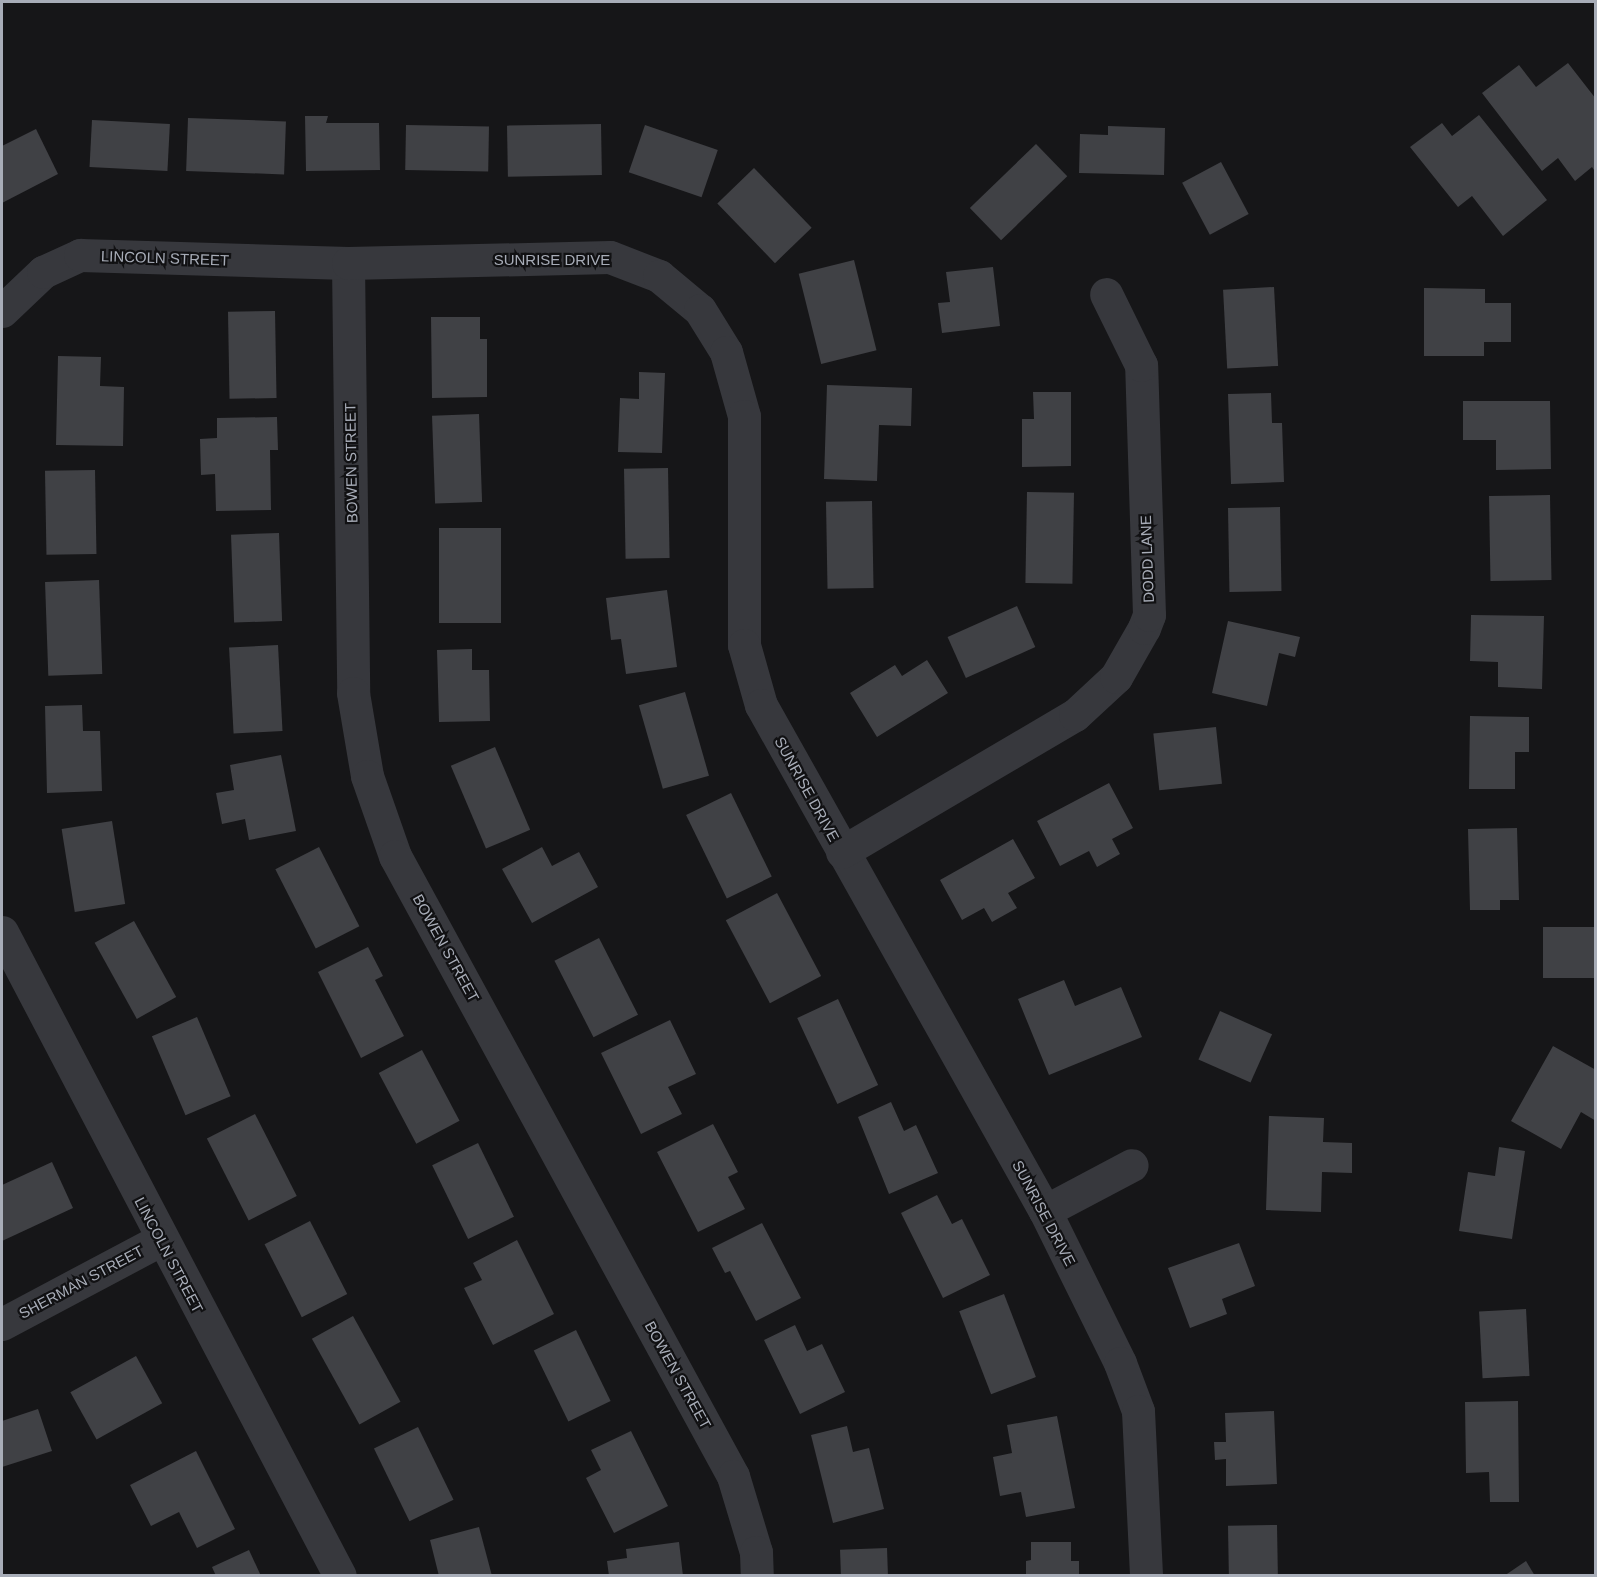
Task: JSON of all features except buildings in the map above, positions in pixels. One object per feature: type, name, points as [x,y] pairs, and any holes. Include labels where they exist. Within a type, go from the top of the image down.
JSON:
[{"type":"street","name":"LINCOLN STREET","points":[[2,311],[43,272],[81,255],[348,263]]},
{"type":"street","name":"SUNRISE DRIVE","points":[[348,263],[610,257],[659,276],[700,310],[726,352],[744,416],[744,645],[761,705],[1045,1211],[1120,1363],[1138,1411],[1146,1575]]},
{"type":"street","name":"BOWEN STREET","points":[[348,263],[353,693],[367,776],[395,856],[733,1476],[756,1552],[757,1575]]},
{"type":"street","name":"DODD LANE","points":[[842,852],[1075,715],[1116,677],[1144,628],[1149,615],[1141,365],[1106,294]]},
{"type":"street","name":"LINCOLN STREET","points":[[2,932],[160,1240],[340,1575]]},
{"type":"street","points":[[1045,1211],[1132,1165]]},
{"type":"street","name":"SHERMAN STREET","points":[[2,1324],[160,1240]]}]
